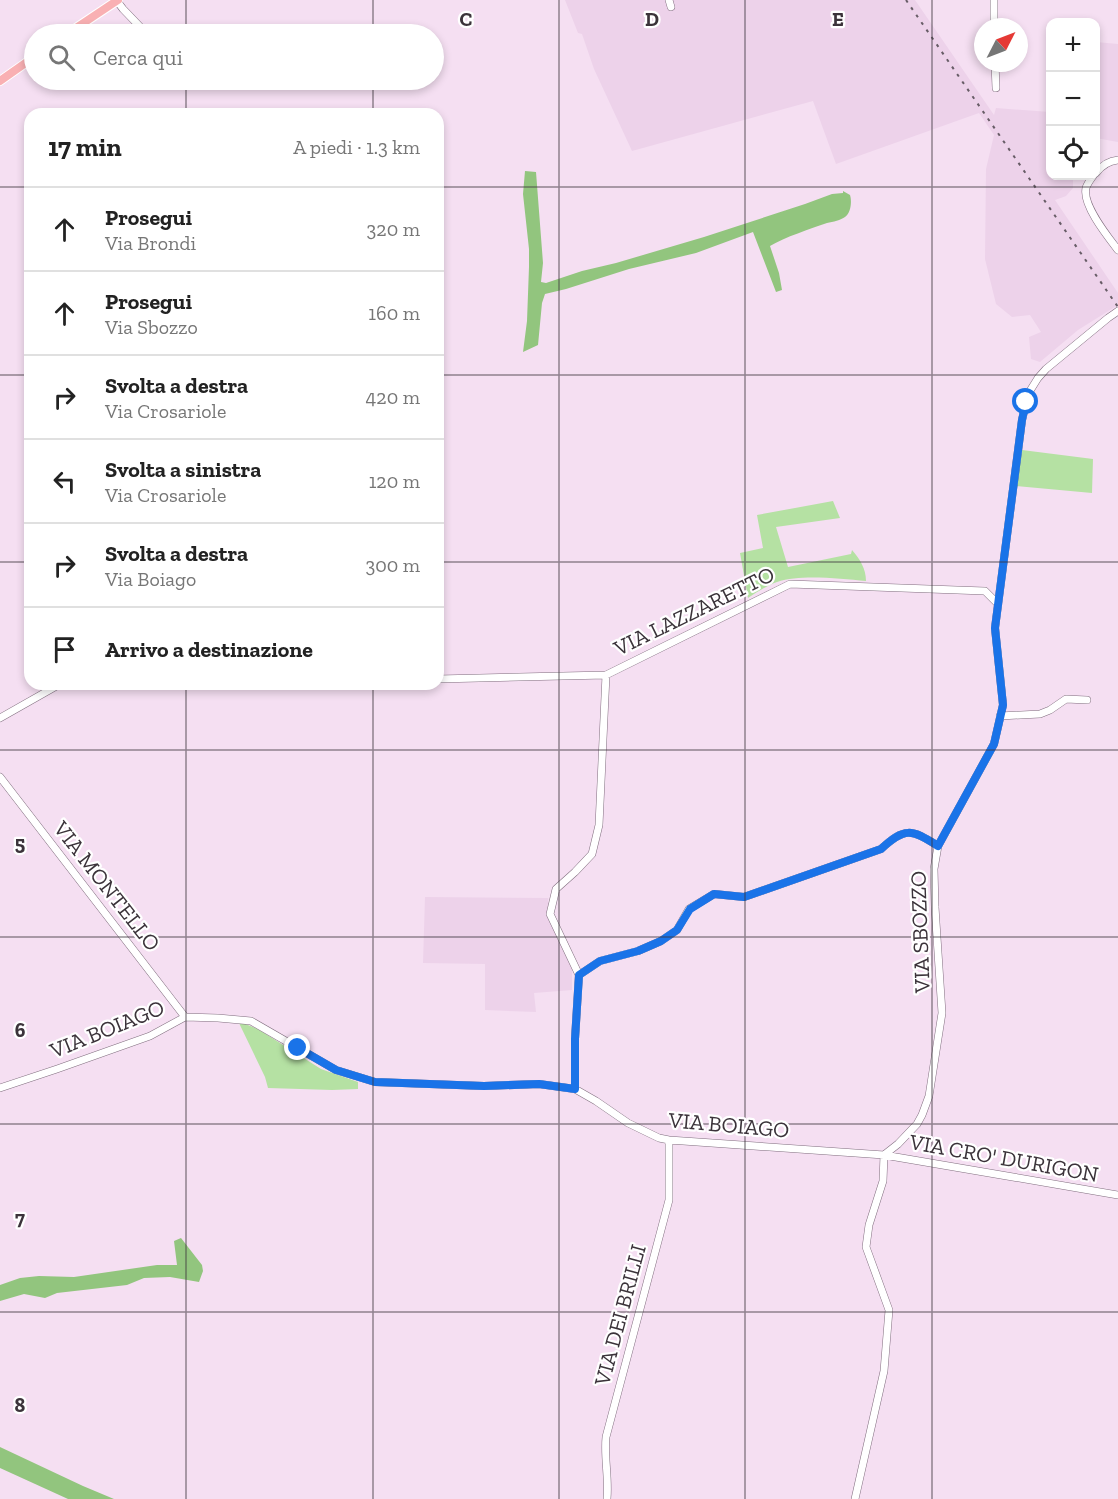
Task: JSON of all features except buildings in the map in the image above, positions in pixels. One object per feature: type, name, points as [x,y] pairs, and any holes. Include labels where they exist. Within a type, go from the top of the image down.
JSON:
[{"type":"main road","points":[[82,24],[117,0]]},
{"type":"main road","points":[[0,81],[24,64]]},
{"type":"street","points":[[117,0],[137,24]]},
{"type":"street","points":[[994,0],[994,18]]},
{"type":"street","points":[[995,72],[996,88]]},
{"type":"street","points":[[1100,167],[1110,161],[1118,160]]},
{"type":"street","points":[[1091,180],[1086,188],[1086,198],[1096,220],[1118,250]]},
{"type":"street","name":"VIA SBOZZO","points":[[884,1155],[917,1124],[930,1096],[942,1013],[934,907],[934,869],[938,846],[994,744],[1003,705],[995,628],[1022,420],[1028,394],[1046,369],[1118,311]]},
{"type":"street","name":"VIA LAZZARETTO","points":[[444,679],[606,675],[790,584],[985,591],[998,604]]},
{"type":"street","points":[[575,1089],[579,975],[550,914],[556,889],[592,854],[599,825],[606,675]]},
{"type":"street","points":[[0,718],[49,690]]},
{"type":"street","points":[[1000,717],[1040,714],[1066,699],[1087,700]]},
{"type":"street","name":"VIA MONTELLO","points":[[0,777],[185,1017]]},
{"type":"street","points":[[579,975],[600,961],[638,951],[661,941],[677,930],[690,909],[714,894],[744,897],[881,849],[895,836],[907,832],[920,835],[938,846]]},
{"type":"street","name":"VIA BOIAGO","points":[[0,1088],[150,1035],[185,1017],[218,1017],[251,1021],[336,1070],[375,1082],[484,1086],[539,1084],[575,1089],[628,1123],[659,1138],[884,1155]]},
{"type":"street","name":"VIA DEI BRILLI","points":[[607,1499],[606,1437],[669,1200],[669,1140]]},
{"type":"street","points":[[855,1499],[885,1360],[889,1310],[866,1247],[869,1225],[883,1181],[884,1155]]},
{"type":"street","name":"VIA CRO' DURIGON","points":[[884,1155],[1118,1195]]},
{"type":"shaded area","points":[[565,0],[915,0],[994,115],[996,108],[1046,112],[1046,180],[1073,180],[1073,188],[1066,196],[1055,200],[1118,293],[1118,305],[1078,330],[1040,362],[1031,359],[1029,337],[1041,332],[1030,315],[1012,317],[996,304],[985,259],[986,169],[994,135],[979,113],[836,164],[813,101],[632,151],[594,69],[582,34],[578,33]]},
{"type":"shaded area","points":[[1100,42],[1118,44],[1118,142],[1100,139]]},
{"type":"shaded area","points":[[425,897],[548,898],[548,910],[572,958],[572,990],[534,993],[536,1012],[485,1010],[485,964],[423,963]]},
{"type":"green space","points":[[525,171],[536,172],[543,263],[541,282],[546,283],[704,237],[832,194],[843,193],[843,191],[850,195],[851,204],[849,213],[843,218],[798,233],[770,246],[782,290],[776,292],[753,232],[696,253],[629,269],[545,294],[538,345],[523,352],[527,321],[529,267],[523,194]]},
{"type":"green space","points":[[1022,450],[1093,459],[1092,493],[1016,486]]},
{"type":"green space","points":[[833,501],[840,518],[776,527],[788,567],[851,554],[852,550],[862,564],[866,581],[798,578],[769,585],[748,598],[740,553],[763,548],[757,515]]},
{"type":"green space","points":[[238,1021],[258,1029],[321,1069],[358,1082],[358,1089],[268,1088]]},
{"type":"green space","points":[[181,1238],[202,1265],[203,1271],[199,1282],[170,1277],[144,1278],[127,1285],[57,1293],[45,1298],[24,1294],[0,1301],[0,1285],[20,1278],[74,1277],[157,1265],[177,1265],[174,1241]]},
{"type":"green space","points":[[0,1447],[114,1499],[68,1499],[0,1468]]},
{"type":"railway","points":[[906,0],[1118,307]]},
{"type":"route","points":[[298,1048],[336,1070],[375,1082],[484,1086],[539,1084],[575,1089],[579,975],[600,961],[638,951],[661,941],[677,930],[690,909],[714,894],[744,897],[881,849],[895,836],[907,832],[920,835],[938,846],[994,744],[1003,705],[995,628],[1026,402]]}]
